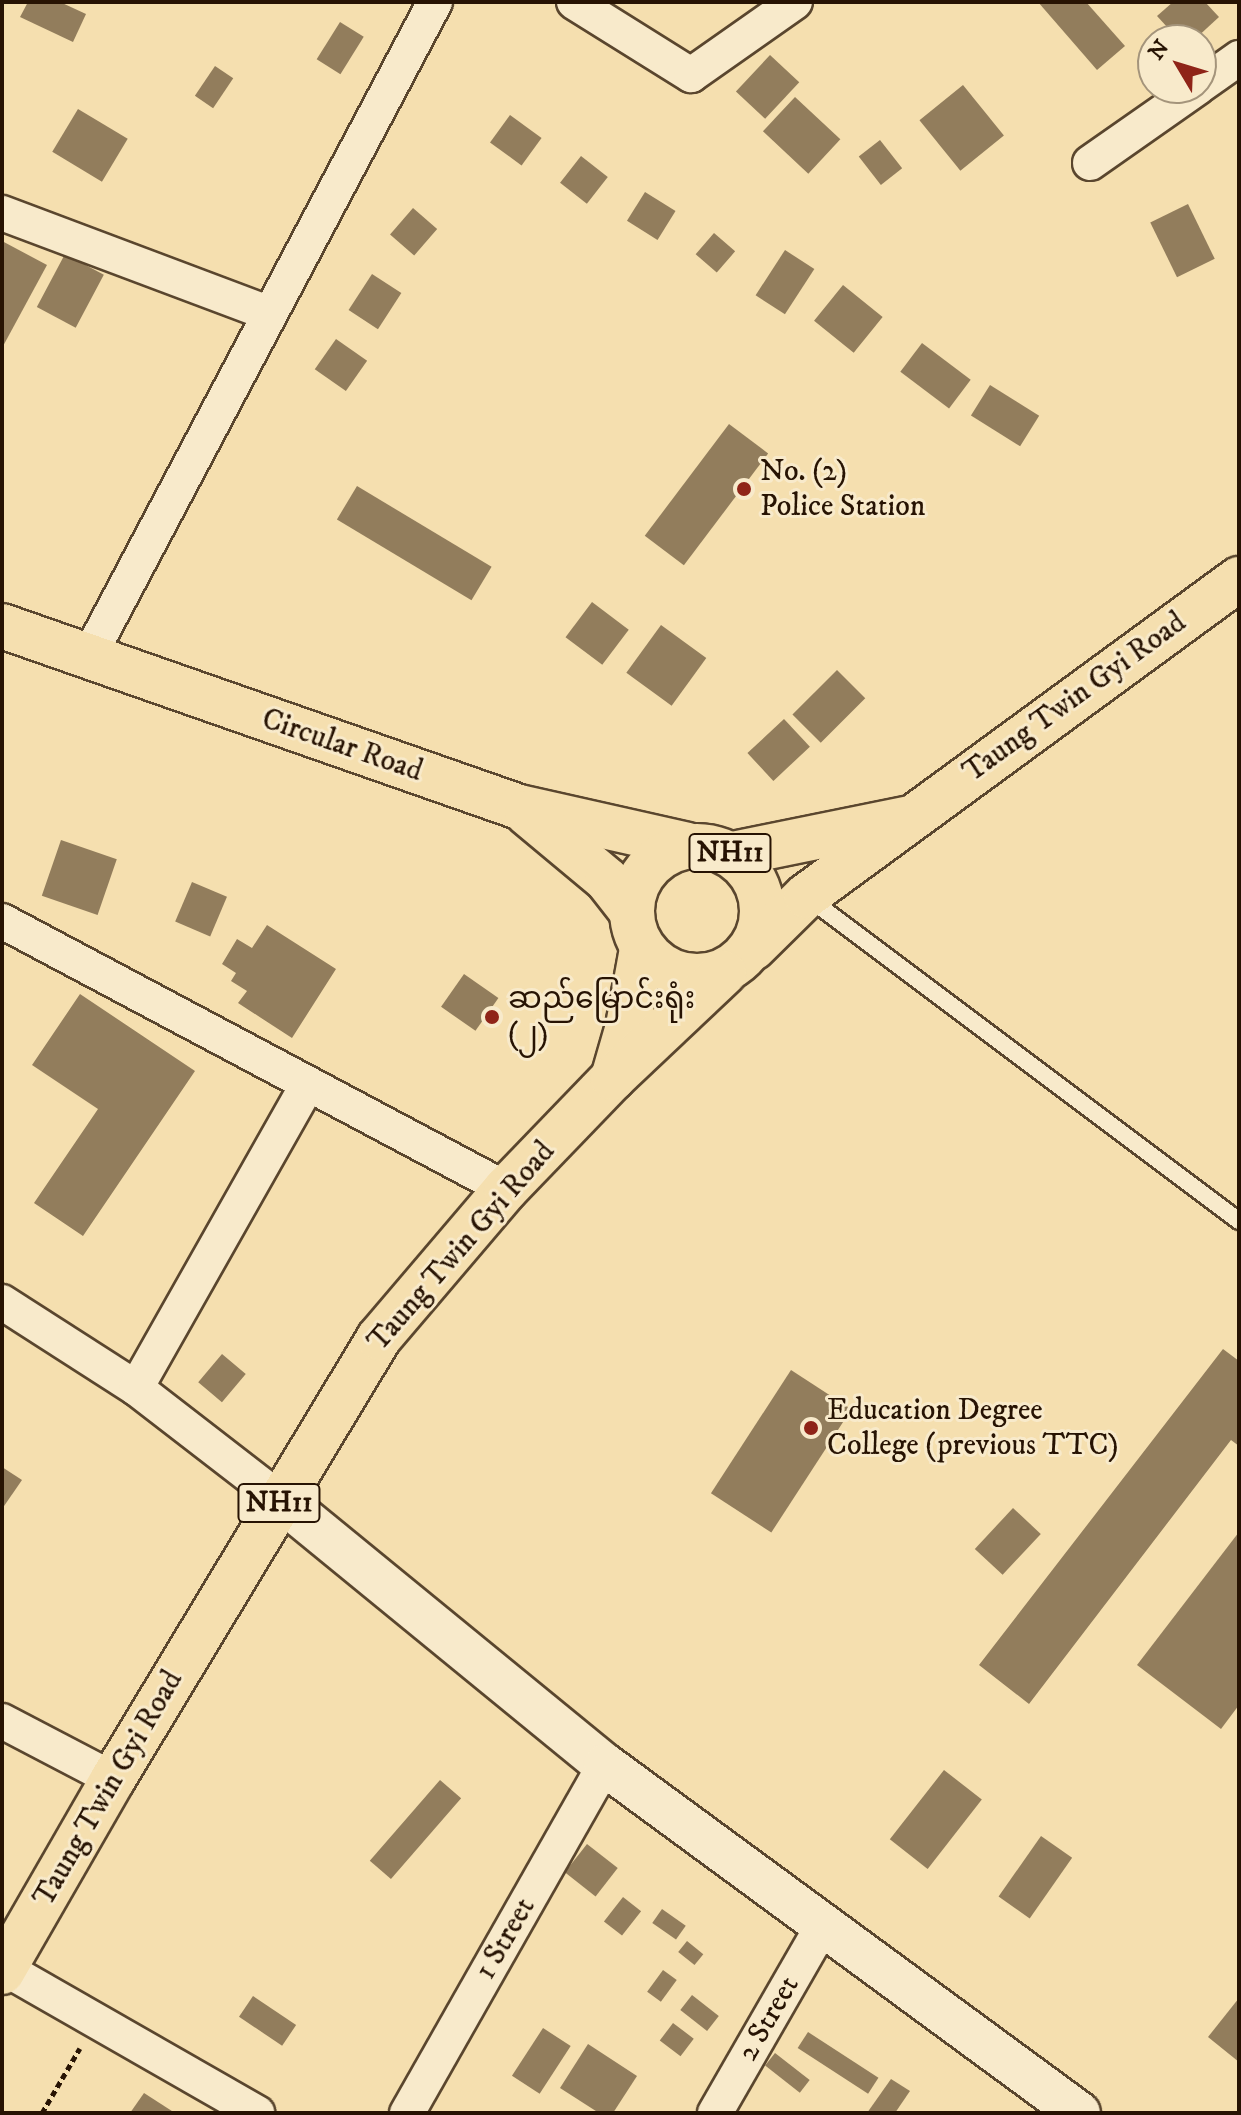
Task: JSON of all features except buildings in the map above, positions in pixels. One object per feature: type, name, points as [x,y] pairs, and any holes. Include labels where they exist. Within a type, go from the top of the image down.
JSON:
[{"type":"main road","name":"Taung Twin Gyi Road","points":[[910,818],[1239,579]]},
{"type":"main road","name":"Circular Road","points":[[2,626],[519,807],[687,845]]},
{"type":"main road","points":[[519,807],[607,880],[636,930],[664,969],[694,978],[738,960]]},
{"type":"main road","points":[[733,854],[910,818]]},
{"type":"main road","name":"NH11","points":[[738,960],[806,896],[910,818]]},
{"type":"main road","name":"NH11","points":[[636,930],[638,880],[658,857],[687,845],[711,846],[733,854],[757,880],[764,915],[738,960]]},
{"type":"main road","points":[[613,1078],[628,1026],[636,930]]},
{"type":"main road","name":"Taung Twin Gyi Road","points":[[3,1970],[113,1779],[379,1338],[506,1189],[613,1078],[738,960]]},
{"type":"street","points":[[88,658],[435,2]]},
{"type":"street","points":[[574,2],[691,75],[795,2]]},
{"type":"street","points":[[1217,74],[1239,58]]},
{"type":"street","points":[[1090,163],[1175,104]]},
{"type":"street","points":[[2,213],[270,314]]},
{"type":"street","points":[[2,921],[506,1189]]},
{"type":"street","points":[[136,1388],[308,1084]]},
{"type":"street","points":[[2,1302],[136,1388],[281,1500],[605,1765],[823,1925],[1059,2107]]},
{"type":"street","points":[[2,1721],[113,1779]]},
{"type":"street","name":"1 Street","points":[[407,2113],[605,1765]]},
{"type":"street","name":"2 Street","points":[[715,2113],[823,1925]]},
{"type":"street","points":[[3,1970],[257,2113]]},
{"type":"lane","points":[[806,896],[1239,1221]]},
{"type":"path","points":[[42,2113],[96,2020]]},
{"type":"place","name":"No. (2) Police Station","points":[[744,489]]},
{"type":"place","name":"ဆည်မြောင်းရုံး (၂)","points":[[492,1017]]},
{"type":"place","name":"Education Degree College (previous TTC)","points":[[811,1428]]}]
